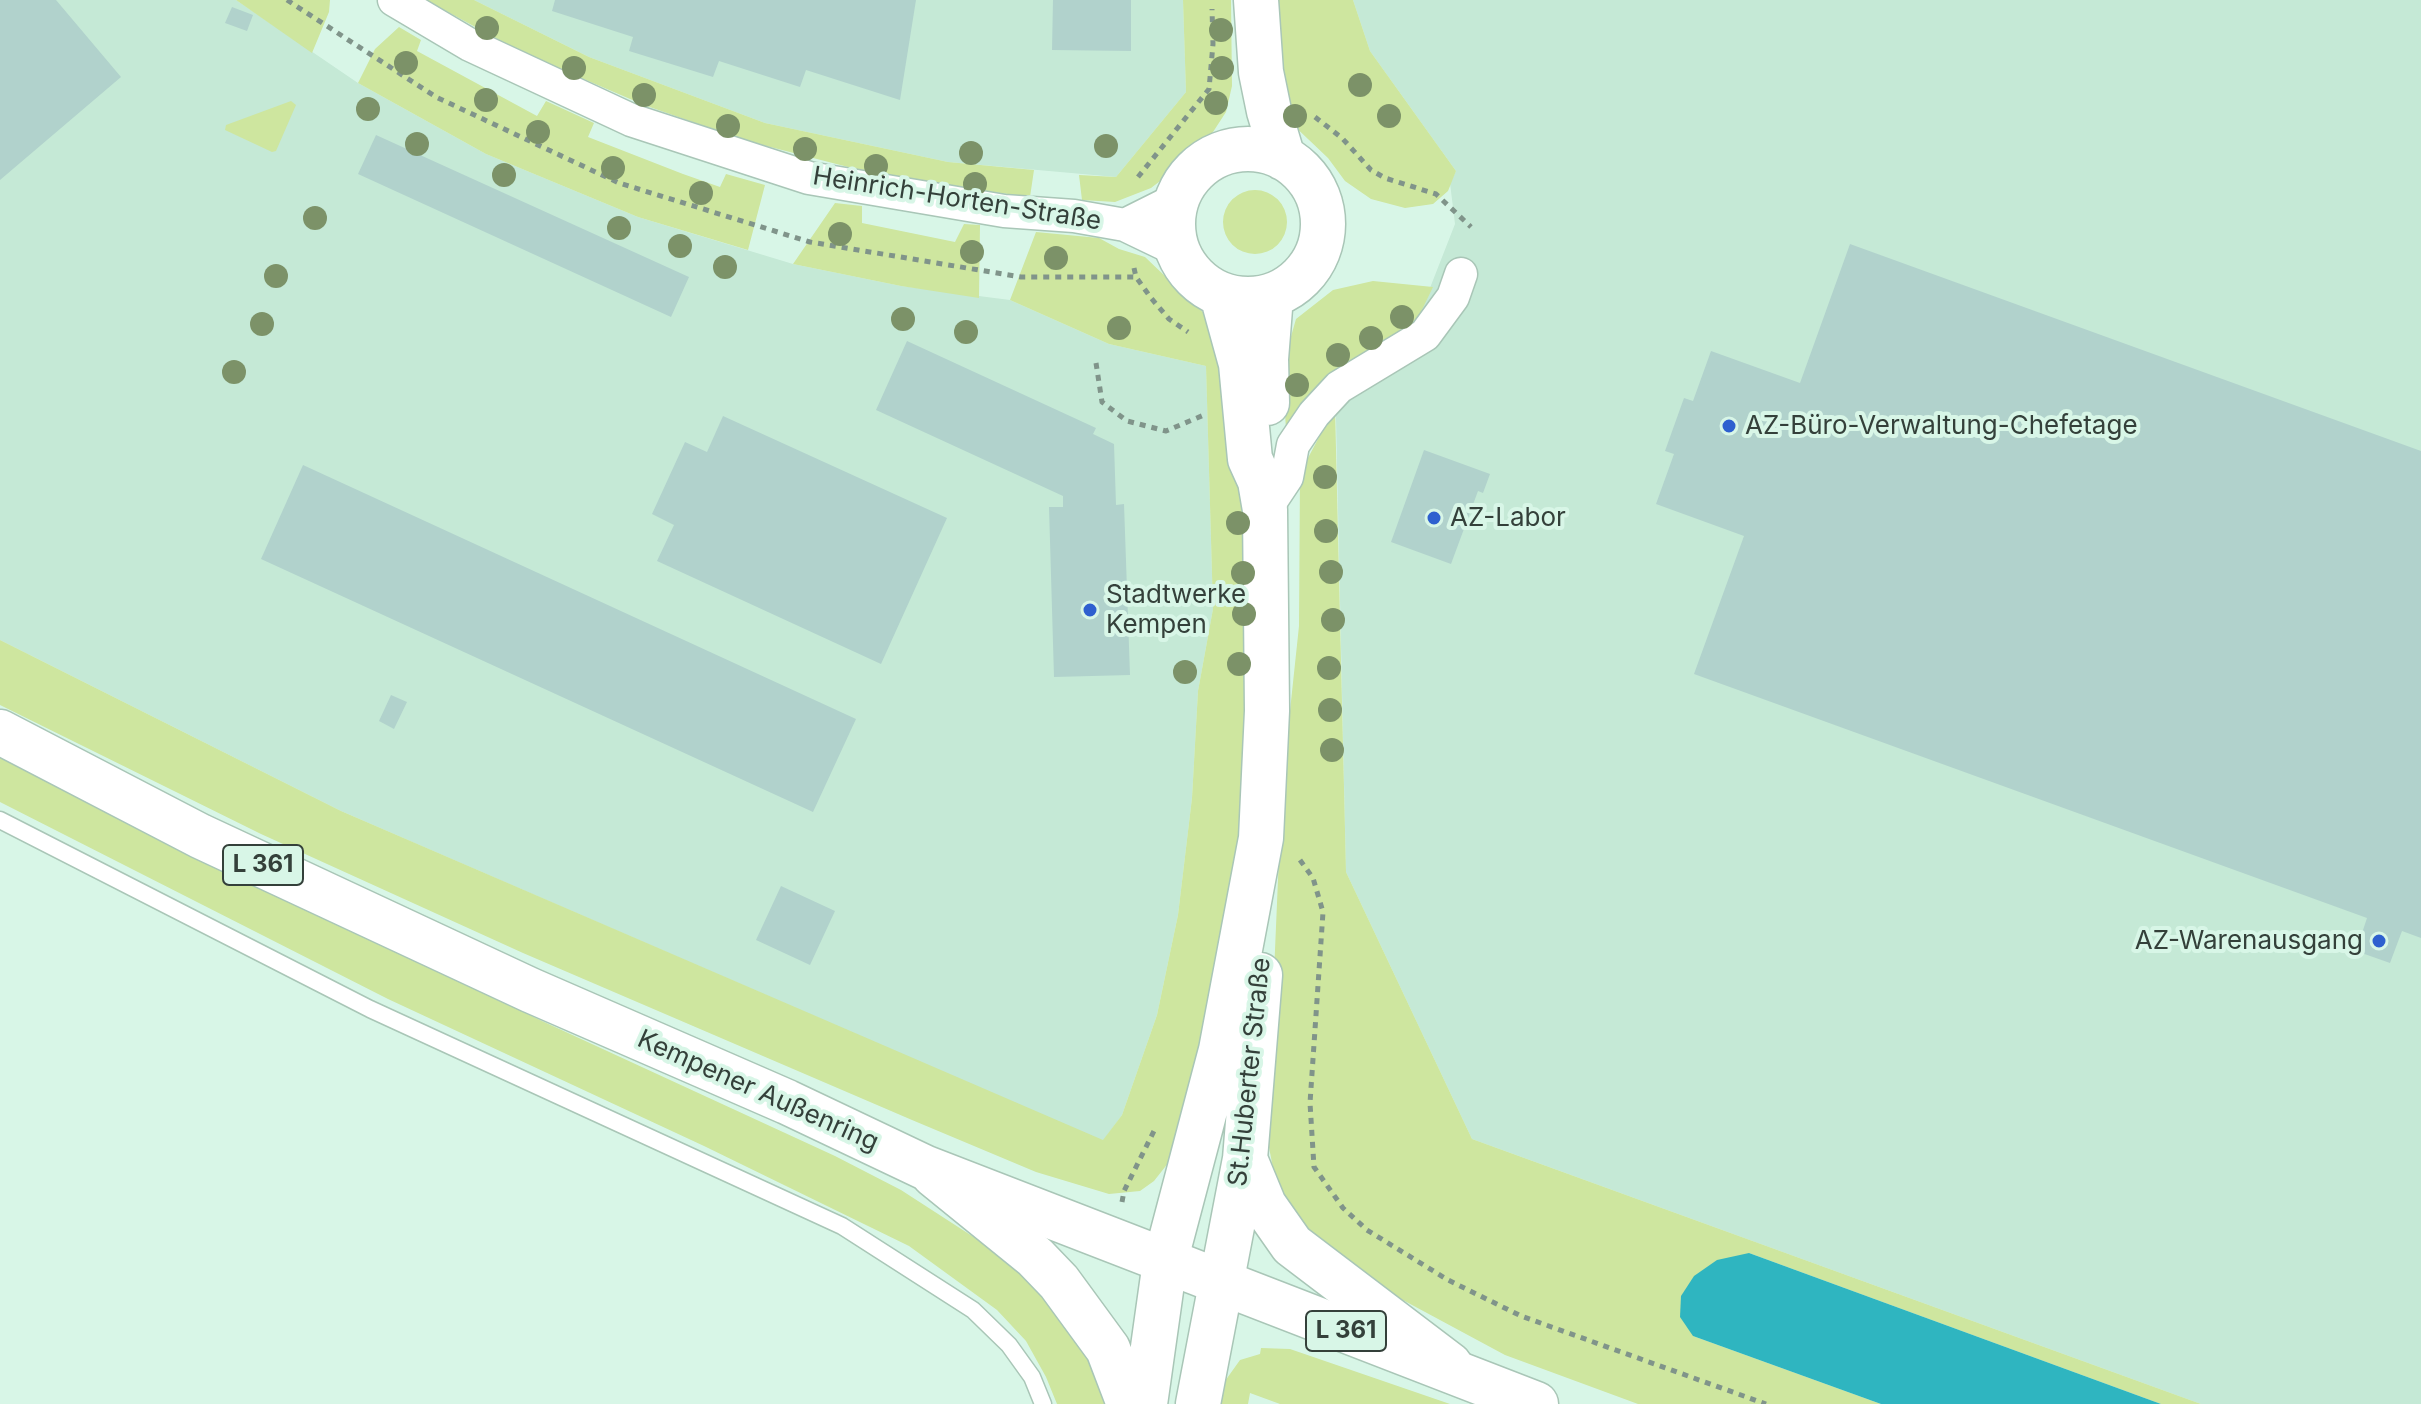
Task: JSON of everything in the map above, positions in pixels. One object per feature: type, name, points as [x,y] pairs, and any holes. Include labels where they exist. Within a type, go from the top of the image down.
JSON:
[{"type":"street","name":"Heinrich-Horten-Straße","points":[[394,0],[470,45],[631,120],[809,178],[1004,211],[1074,216],[1125,225],[1177,250]]},
{"type":"street","points":[[1223,153],[1243,89],[1227,45],[1243,0]]},
{"type":"street","points":[[1256,0],[1261,72],[1283,158]]},
{"type":"street","points":[[1243,149],[1264,151],[1283,158],[1301,171],[1314,188],[1321,208],[1323,228],[1311,265],[1294,284],[1271,296],[1247,300],[1222,295],[1203,285],[1187,270],[1177,250],[1172,224],[1177,199],[1188,179],[1203,164],[1223,153],[1243,149]]},
{"type":"street","name":"Heinrich-Horten-Straße","points":[[1125,225],[1177,199]]},
{"type":"street","points":[[1262,495],[1287,477],[1293,445],[1314,414],[1339,387],[1425,335],[1453,297],[1461,274]]},
{"type":"street","name":"St.Huberter Straße","points":[[1222,295],[1241,364],[1250,459],[1262,495]]},
{"type":"street","name":"St.Huberter Straße","points":[[1145,1404],[1165,1262],[1221,1050],[1259,849],[1267,711],[1262,495],[1267,460],[1266,359],[1271,296]]},
{"type":"street","name":"Kempener Außenring","points":[[0,732],[200,836],[530,990],[787,1102],[926,1168],[1536,1404]]},
{"type":"street","name":"St.Huberter Straße","points":[[1198,1404],[1245,1159],[1265,913],[1259,849]]},
{"type":"street","points":[[1245,1159],[1264,1205],[1292,1245],[1470,1381]]},
{"type":"street","points":[[926,1168],[1035,1257],[1059,1282],[1108,1349],[1129,1404]]},
{"type":"lane","points":[[0,820],[370,1009],[842,1226],[973,1310],[1009,1345],[1032,1377],[1043,1404]]},
{"type":"path","points":[[287,0],[436,97],[619,183],[810,242],[1021,277],[1136,277],[1169,319],[1199,340]]},
{"type":"path","points":[[1132,186],[1209,89],[1227,45],[1212,0]]},
{"type":"path","points":[[1307,108],[1342,138],[1371,170],[1385,178],[1436,194],[1471,227]]},
{"type":"path","points":[[1096,363],[1102,402],[1127,421],[1166,431],[1207,414]]},
{"type":"path","points":[[1259,849],[1295,854],[1313,878],[1323,912],[1310,1103],[1314,1167],[1343,1208],[1367,1230],[1448,1280],[1521,1316],[1766,1404]]},
{"type":"path","points":[[1114,1242],[1124,1191],[1158,1123]]},
{"type":"shaded area","points":[[0,0],[236,0],[358,83],[486,154],[638,217],[793,264],[901,286],[1010,300],[1109,344],[1206,366],[1213,609],[1198,691],[1192,798],[1178,915],[1157,1015],[1122,1115],[1103,1141],[341,811],[0,640]]},
{"type":"shaded area","points":[[474,0],[1183,0],[1186,92],[1116,177],[948,162],[765,123],[589,57]]},
{"type":"shaded area","points":[[1353,0],[2421,0],[2421,1404],[2201,1404],[1472,1139],[1346,872],[1335,373],[1408,327],[1419,316],[1455,224],[1450,183],[1456,171],[1370,51]]},
{"type":"green space","points":[[236,0],[330,0],[329,12],[312,53]]},
{"type":"green space","points":[[426,0],[474,0],[589,57],[765,123],[948,162],[1034,170],[1030,197],[921,182],[747,141],[644,105],[521,52]]},
{"type":"green space","points":[[1183,0],[1231,0],[1232,86],[1226,112],[1213,132],[1151,188],[1115,202],[1082,200],[1079,175],[1116,177],[1186,92]]},
{"type":"green space","points":[[1266,0],[1353,0],[1370,51],[1456,171],[1448,191],[1433,204],[1405,208],[1371,199],[1345,181],[1328,158],[1288,120]]},
{"type":"green space","points":[[399,27],[421,40],[417,51],[537,116],[546,101],[594,123],[588,137],[683,174],[720,187],[726,174],[765,185],[748,250],[638,217],[486,154],[358,83],[375,49]]},
{"type":"green space","points":[[291,101],[296,105],[276,151],[272,152],[225,130],[226,125]]},
{"type":"green space","points":[[1255,190],[1267,192],[1278,199],[1285,210],[1285,234],[1278,245],[1267,252],[1255,254],[1243,252],[1232,245],[1225,234],[1223,222],[1225,210],[1232,199],[1243,192]]},
{"type":"green space","points":[[835,203],[862,206],[862,223],[955,242],[964,224],[980,225],[979,298],[793,264]]},
{"type":"green space","points":[[1036,232],[1099,238],[1119,249],[1145,257],[1211,320],[1235,376],[1249,601],[1249,713],[1235,871],[1208,1013],[1169,1162],[1154,1181],[1140,1191],[1109,1194],[1036,1172],[912,1120],[523,953],[261,834],[0,705],[0,640],[341,811],[1103,1140],[1122,1115],[1157,1015],[1178,915],[1192,798],[1198,691],[1213,609],[1206,366],[1109,344],[1010,300]]},
{"type":"green space","points":[[1373,281],[1433,287],[1419,316],[1408,327],[1335,373],[1300,405],[1286,429],[1282,368],[1296,319],[1333,290]]},
{"type":"green space","points":[[1335,407],[1346,872],[1472,1139],[2201,1404],[2161,1404],[1749,1253],[1693,1336],[1881,1404],[1638,1404],[1505,1355],[1347,1270],[1308,1241],[1284,1200],[1267,1137],[1282,786],[1299,626],[1300,473]]},
{"type":"green space","points":[[0,755],[542,1021],[835,1156],[901,1190],[1020,1267],[1066,1310],[1114,1404],[1057,1404],[1026,1341],[997,1310],[909,1246],[704,1146],[388,999],[0,802]]},
{"type":"green space","points":[[1261,1348],[1290,1349],[1450,1404],[1280,1404],[1250,1393],[1248,1404],[1217,1404],[1220,1388],[1240,1360],[1260,1354]]},
{"type":"water","points":[[1749,1253],[2161,1404],[1881,1404],[1693,1336],[1680,1317],[1681,1296],[1694,1276],[1717,1260]]},
{"type":"building","points":[[0,0],[56,0],[121,77],[0,180]]},
{"type":"building","points":[[555,0],[916,0],[900,100],[806,70],[800,87],[719,61],[713,77],[629,51],[633,37],[552,11]]},
{"type":"building","points":[[1053,0],[1131,0],[1131,51],[1052,50]]},
{"type":"building","points":[[232,7],[253,15],[247,31],[225,23]]},
{"type":"building","points":[[376,135],[689,277],[671,317],[358,174]]},
{"type":"building","points":[[1850,244],[2421,451],[2421,938],[2402,931],[2390,963],[2356,951],[2367,918],[1694,674],[1744,536],[1656,504],[1674,454],[1665,451],[1684,398],[1693,401],[1711,351],[1800,383]]},
{"type":"building","points":[[907,341],[1096,428],[1093,434],[1114,444],[1116,505],[1124,504],[1130,675],[1054,677],[1049,507],[1063,507],[1063,496],[876,410]]},
{"type":"building","points":[[723,416],[947,518],[881,664],[657,561],[674,525],[652,514],[685,442],[707,452]]},
{"type":"building","name":"AZ-Labor","points":[[1424,450],[1490,474],[1483,493],[1478,491],[1451,564],[1391,542]]},
{"type":"building","points":[[303,465],[856,719],[813,812],[261,559]]},
{"type":"building","points":[[391,695],[407,702],[394,729],[379,721]]},
{"type":"building","points":[[781,886],[835,911],[810,965],[756,940]]},
{"type":"place","name":"AZ-Büro-Verwaltung-Chefetage","points":[[1729,426]]},
{"type":"place","name":"AZ-Labor","points":[[1434,518]]},
{"type":"place","name":"Stadtwerke Kempen","points":[[1090,610]]},
{"type":"place","name":"AZ-Warenausgang","points":[[2379,941]]}]
